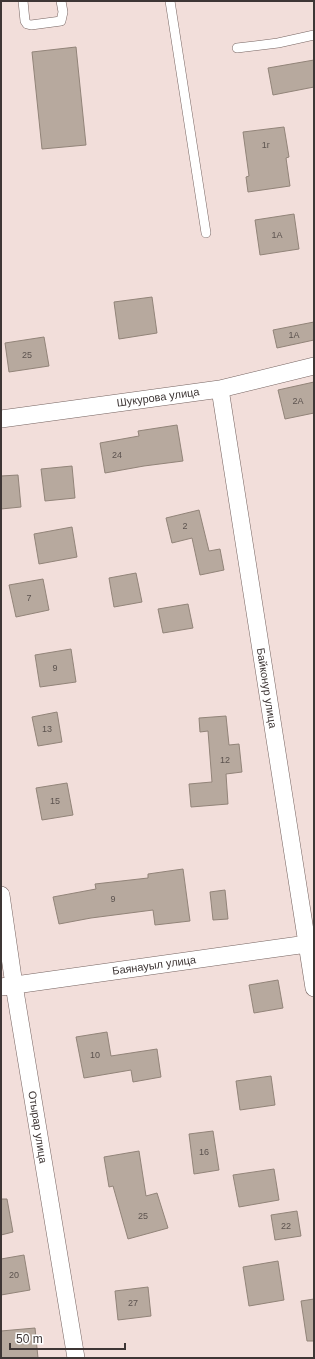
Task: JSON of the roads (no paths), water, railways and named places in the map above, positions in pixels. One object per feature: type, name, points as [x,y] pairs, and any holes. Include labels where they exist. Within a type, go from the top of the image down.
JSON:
[{"type":"street","name":"Шукурова улица","points":[[1,419],[220,389],[314,366]]},
{"type":"street","name":"Байконур улица","points":[[220,389],[314,988]]},
{"type":"street","name":"Отырар улица","points":[[1,895],[8,986],[76,1358]]},
{"type":"street","name":"Баянауыл улица","points":[[8,986],[307,944]]},
{"type":"lane","points":[[23,1],[25,21],[27,24],[31,25],[60,21],[63,12],[62,1]]},
{"type":"lane","points":[[170,1],[206,233]]},
{"type":"lane","points":[[237,48],[278,43],[314,35]]}]
